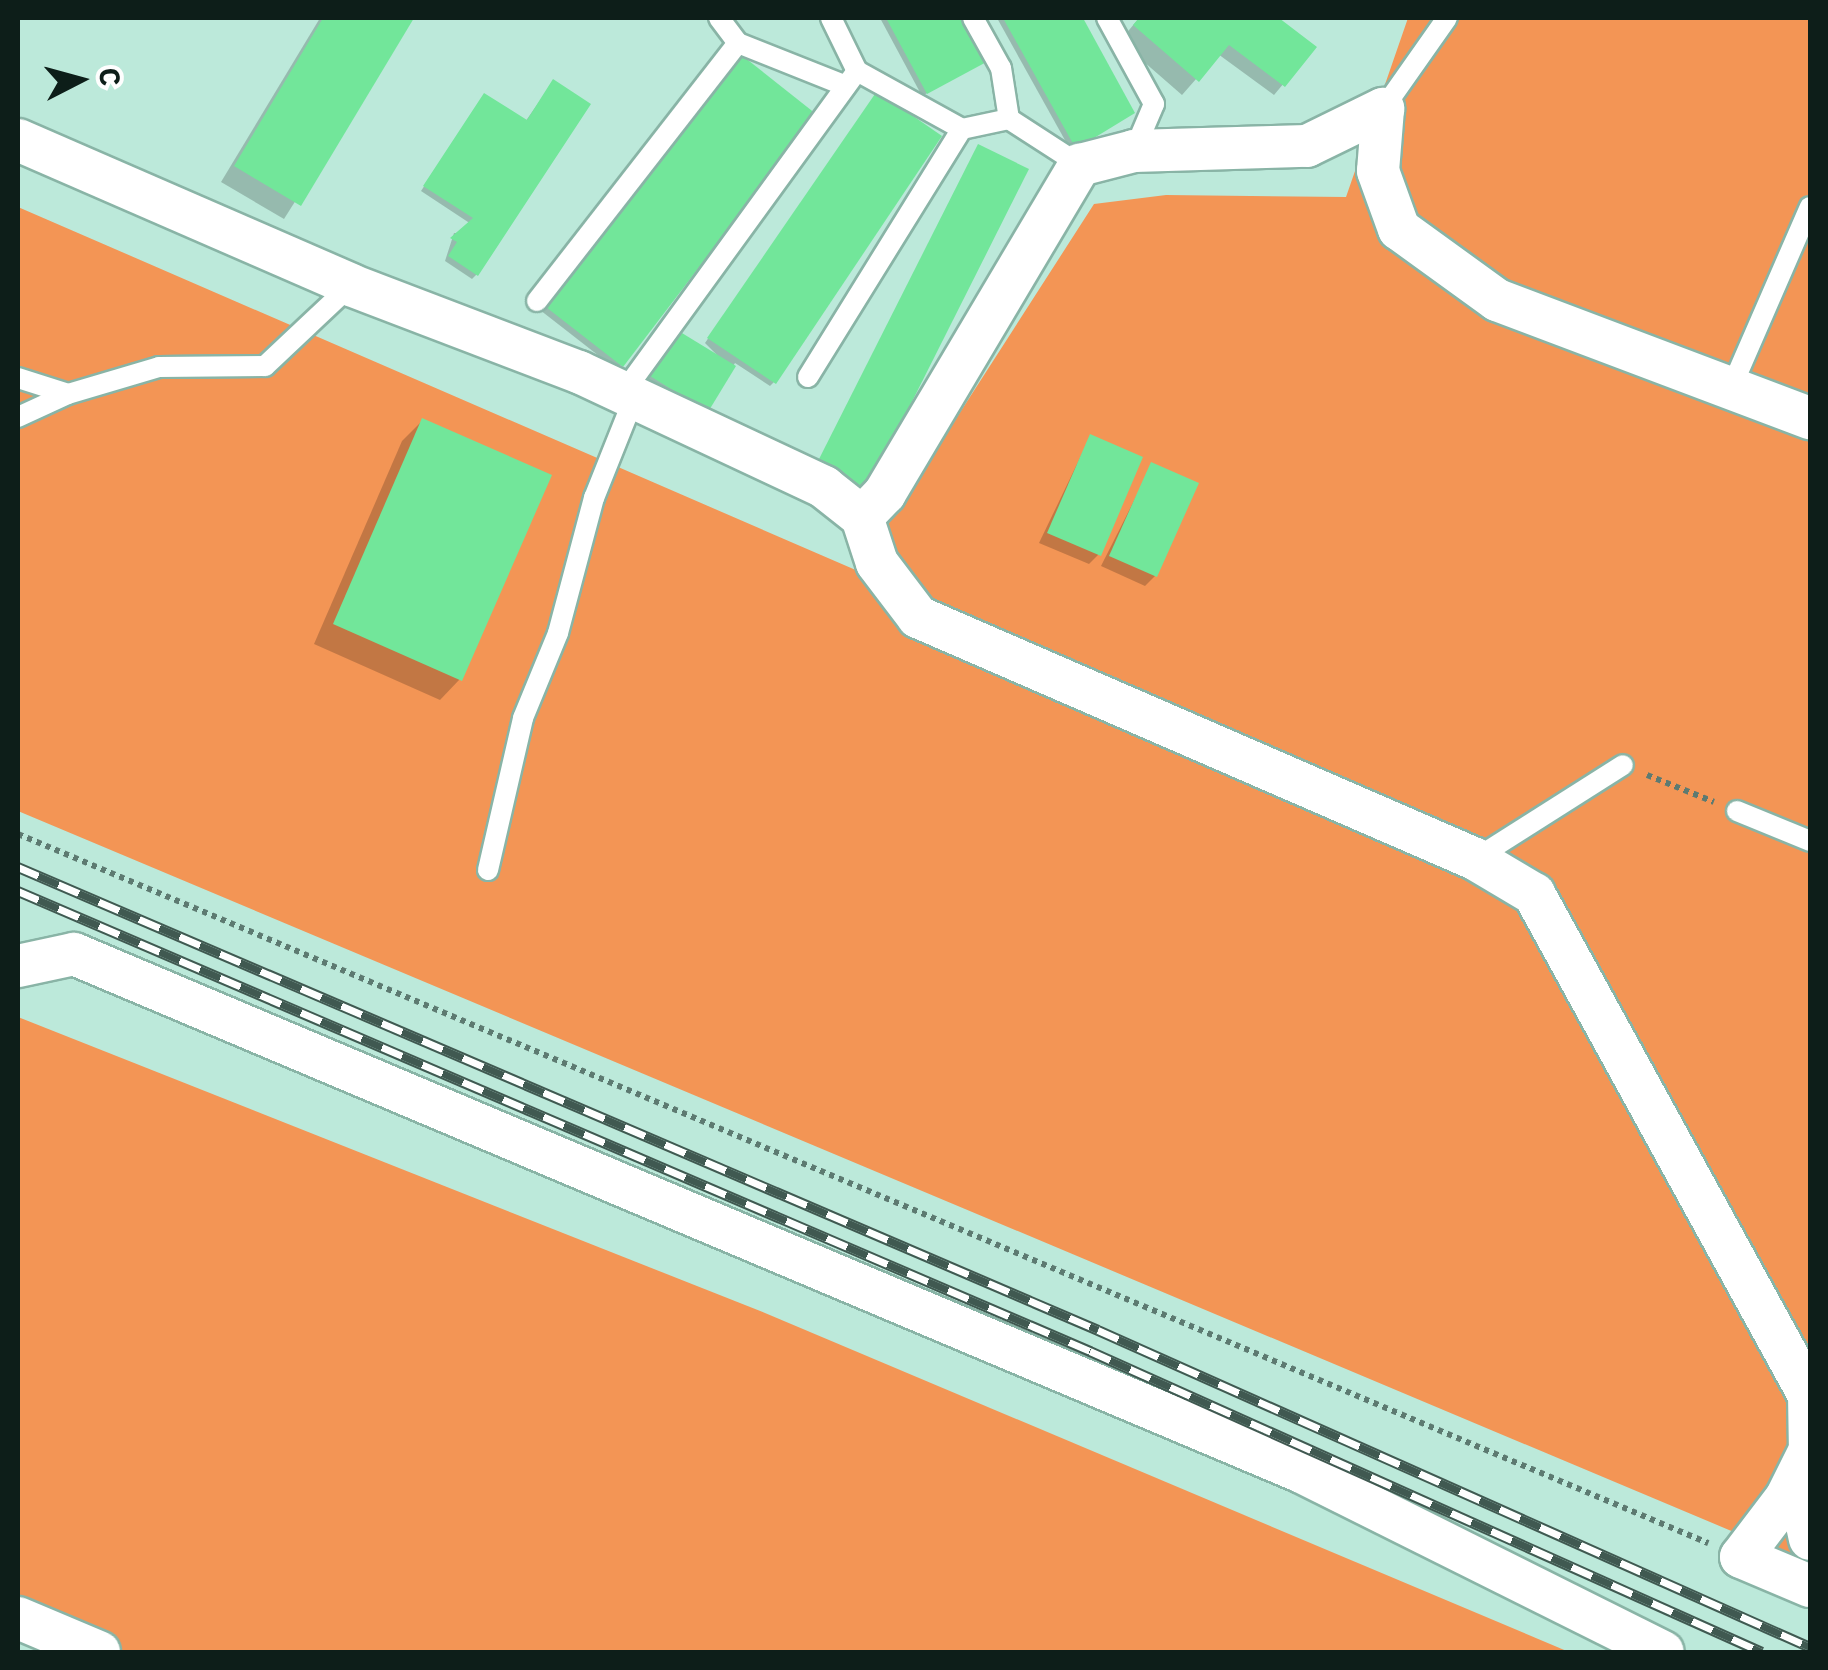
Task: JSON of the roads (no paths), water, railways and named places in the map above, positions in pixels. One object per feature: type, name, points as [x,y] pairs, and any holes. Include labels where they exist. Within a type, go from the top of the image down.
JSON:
[{"type":"street","points":[[862,517],[884,492],[1080,165],[1134,150],[1307,146],[1383,109]]},
{"type":"street","points":[[1383,109],[1378,170],[1399,229],[1496,300],[1810,418]]},
{"type":"street","points":[[18,140],[351,286],[628,396],[824,487],[862,517],[877,563],[918,617],[1475,859],[1534,894],[1564,942],[1809,1395],[1810,1450],[1798,1484],[1810,1539]]},
{"type":"street","points":[[18,966],[74,954],[1302,1472],[1662,1652]]},
{"type":"street","points":[[1810,1450],[1786,1498],[1741,1557],[1810,1586]]},
{"type":"street","points":[[18,1618],[99,1652]]},
{"type":"lane","points":[[718,18],[738,42],[851,78],[962,129],[1009,119],[1080,165]]},
{"type":"lane","points":[[830,18],[851,78]]},
{"type":"lane","points":[[973,18],[1001,68],[1009,119]]},
{"type":"lane","points":[[1106,18],[1154,104],[1134,150]]},
{"type":"lane","points":[[1383,109],[1447,18]]},
{"type":"lane","points":[[538,301],[738,42]]},
{"type":"lane","points":[[488,870],[523,718],[558,633],[594,498],[628,396],[851,78]]},
{"type":"lane","points":[[808,377],[962,129]]},
{"type":"lane","points":[[1732,386],[1810,208]]},
{"type":"lane","points":[[18,417],[68,394],[159,367],[265,366],[351,286]]},
{"type":"lane","points":[[18,378],[68,394]]},
{"type":"lane","points":[[1475,859],[1623,765]]},
{"type":"lane","points":[[1737,812],[1810,841]]},
{"type":"railway","points":[[18,867],[1098,1330],[1810,1647]]},
{"type":"railway","points":[[18,891],[1090,1351],[1762,1652]]}]
